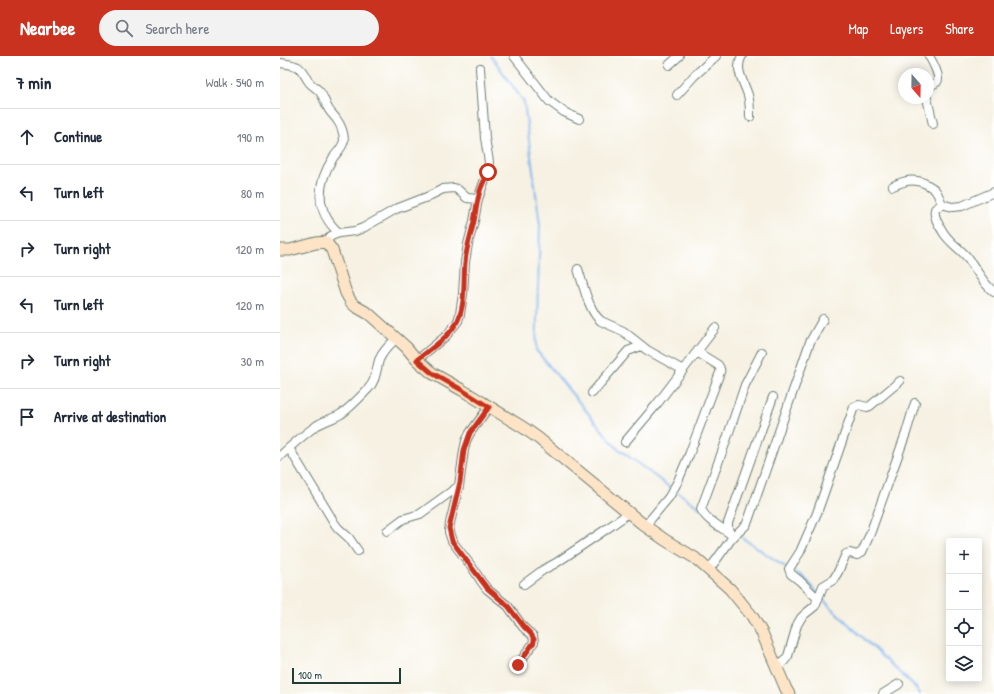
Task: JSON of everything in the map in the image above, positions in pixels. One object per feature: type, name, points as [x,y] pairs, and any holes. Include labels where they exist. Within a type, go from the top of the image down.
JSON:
[{"type":"street","points":[[514,56],[548,102],[579,120]]},
{"type":"street","points":[[670,65],[679,56]]},
{"type":"street","points":[[677,95],[694,76],[716,56]]},
{"type":"street","points":[[742,56],[739,68],[748,97],[750,117]]},
{"type":"street","points":[[929,56],[938,78],[938,82],[934,84]]},
{"type":"street","points":[[280,63],[295,66],[300,69],[309,82],[320,91],[330,112],[337,119],[341,128],[343,144],[329,165],[322,182],[320,195],[329,223],[339,233]]},
{"type":"street","points":[[417,360],[446,336],[458,321],[462,307],[465,262],[478,199],[488,172],[489,162],[485,138],[480,68]]},
{"type":"street","points":[[928,104],[933,124]]},
{"type":"street","points":[[893,186],[913,180],[921,182],[931,186],[936,191],[942,204]]},
{"type":"street","points":[[280,250],[290,250],[326,242],[331,236],[363,228],[396,209],[443,189],[454,188],[467,198],[478,199]]},
{"type":"street","points":[[994,192],[962,206],[942,204],[935,209],[934,213],[945,236],[966,256],[986,285],[994,292]]},
{"type":"street","points":[[326,242],[332,250],[346,293],[351,302],[369,314],[406,347],[417,360],[432,373],[524,428],[538,438],[645,526],[665,540],[696,558],[730,589],[752,616],[762,633],[789,694]]},
{"type":"street","points":[[578,269],[592,311],[601,322],[623,331],[641,346],[683,370]]},
{"type":"street","points":[[709,570],[730,536],[746,525],[748,521],[810,342],[823,318]]},
{"type":"street","points":[[625,442],[715,328]]},
{"type":"street","points":[[280,456],[316,427],[334,418],[347,409],[369,388],[374,381],[383,353],[396,339]]},
{"type":"street","points":[[592,393],[628,351],[641,346]]},
{"type":"street","points":[[645,526],[675,486],[689,455],[721,371],[718,365],[697,352]]},
{"type":"street","points":[[730,536],[707,517],[701,509],[745,385],[762,352]]},
{"type":"street","points":[[818,599],[791,574],[789,569],[800,552],[816,513],[854,408],[859,404],[870,406],[900,381]]},
{"type":"street","points":[[730,536],[728,523],[773,397]]},
{"type":"street","points":[[777,669],[785,660],[790,651],[797,625],[805,614],[815,606],[823,586],[831,582],[835,577],[846,554],[850,553],[857,555],[862,552],[870,534],[906,433],[915,403]]},
{"type":"street","points":[[489,407],[466,441],[459,486],[449,528],[452,541],[487,588],[508,606],[533,636],[534,642],[518,665]]},
{"type":"street","points":[[289,448],[335,524],[349,538],[358,552]]},
{"type":"street","points":[[387,531],[403,519],[420,514],[459,486]]},
{"type":"street","points":[[524,584],[605,530],[628,512]]},
{"type":"street","points":[[883,694],[899,684]]},
{"type":"waterway","points":[[491,56],[524,102],[540,225],[536,350],[616,447],[672,489]]},
{"type":"waterway","points":[[676,491],[700,508]]},
{"type":"waterway","points":[[713,518],[723,524]]},
{"type":"waterway","points":[[738,535],[787,568]]},
{"type":"waterway","points":[[795,572],[808,581],[817,593]]},
{"type":"waterway","points":[[821,598],[916,688],[920,694]]},
{"type":"route","points":[[488,172],[478,199],[468,244],[465,262],[462,307],[458,321],[446,336],[417,360],[432,373],[489,407],[466,441],[459,486],[449,532],[452,541],[481,581],[508,606],[533,636],[534,642],[518,665]]}]
